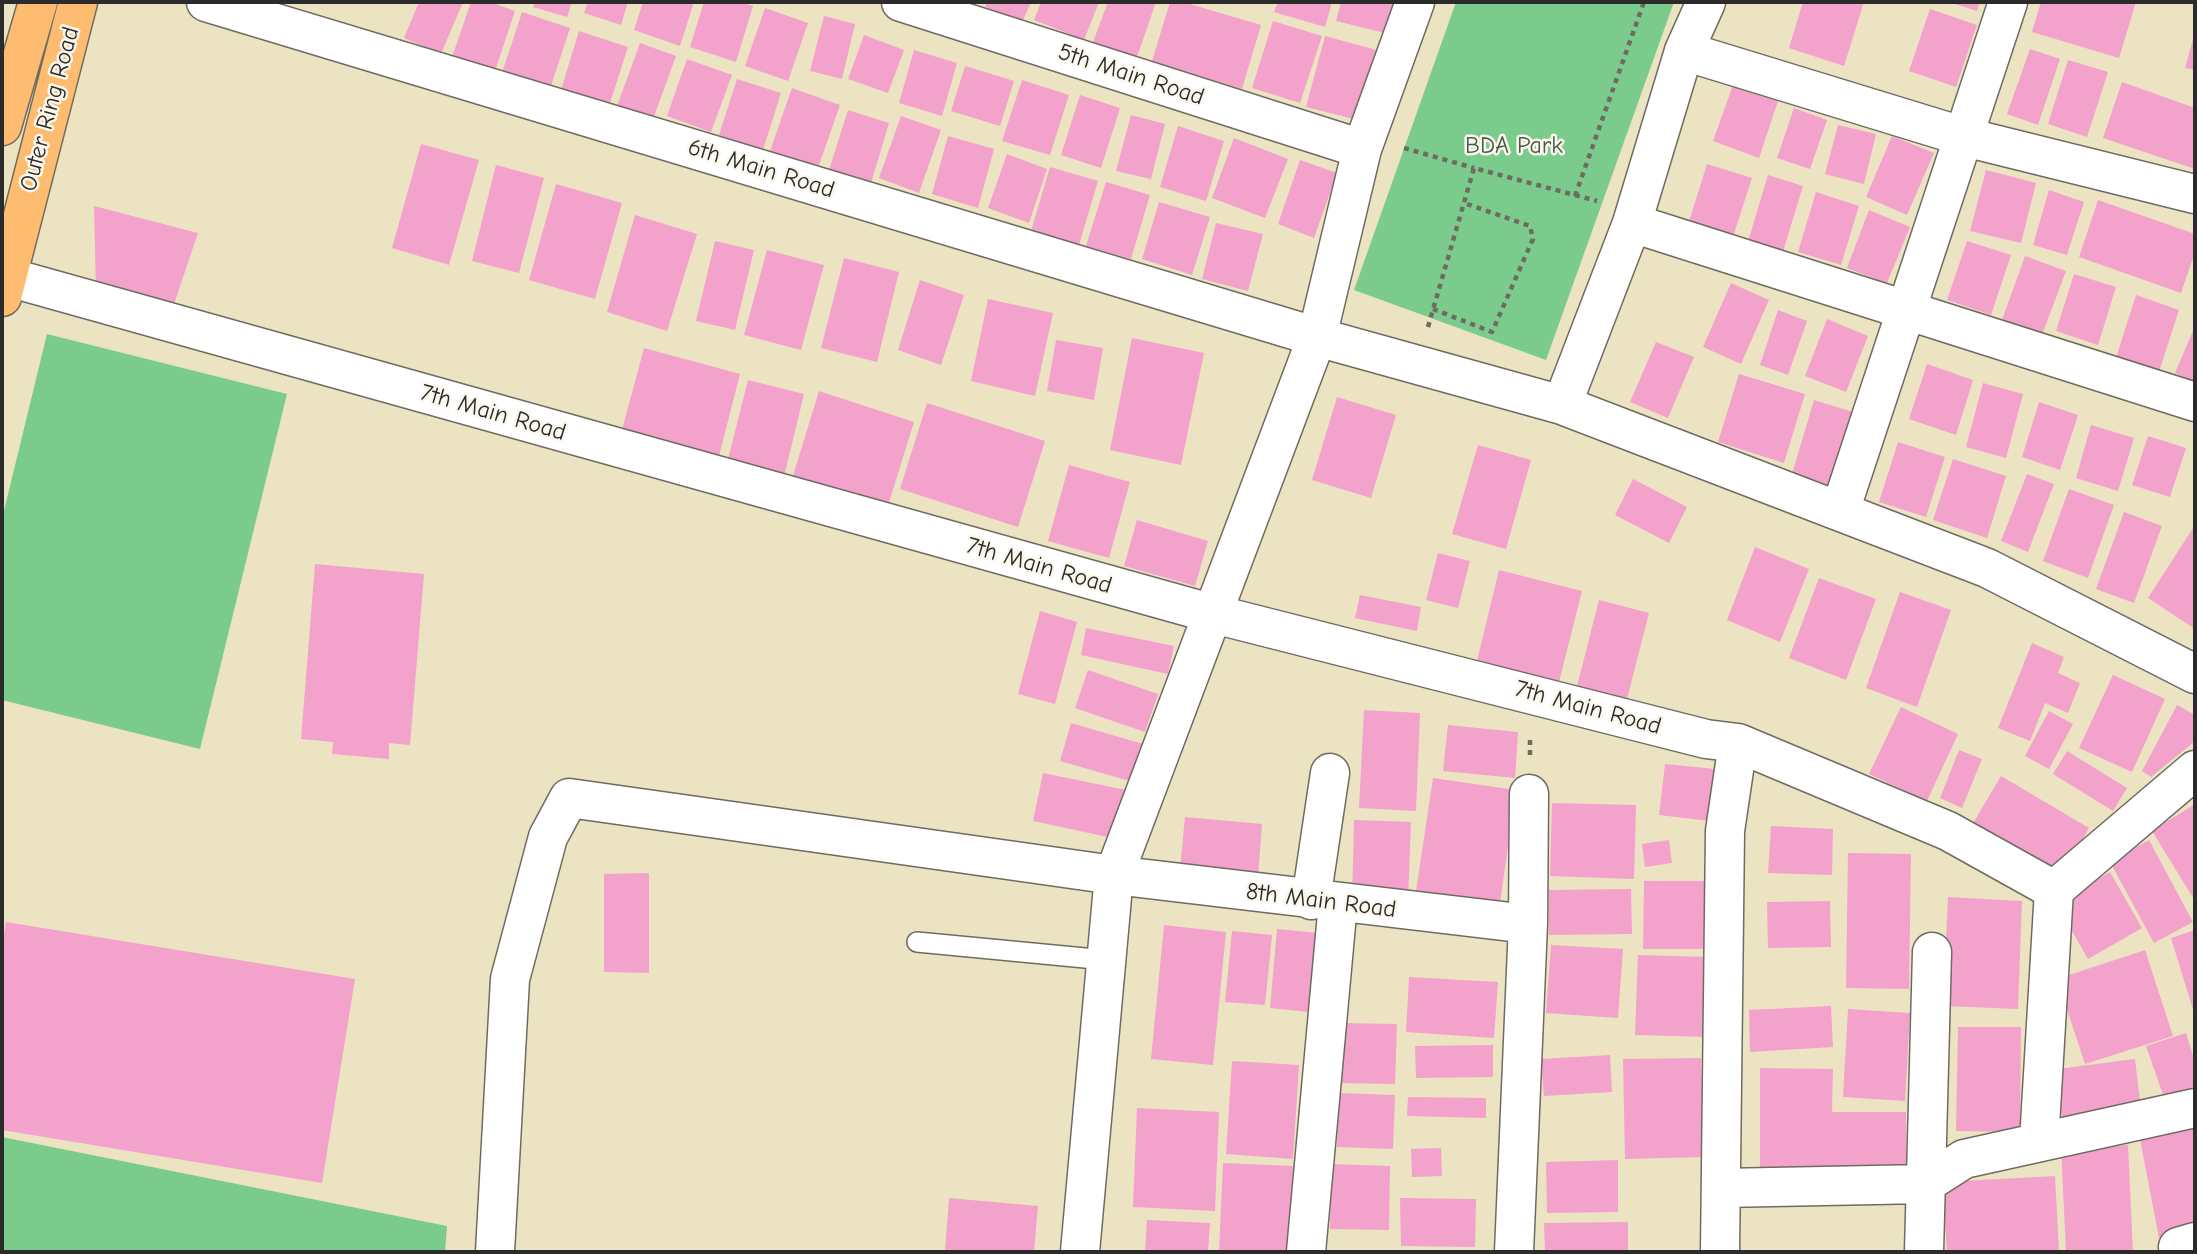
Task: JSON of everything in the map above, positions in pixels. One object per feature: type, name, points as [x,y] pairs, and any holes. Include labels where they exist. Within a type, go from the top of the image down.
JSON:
[{"type":"highway","name":"Outer Ring Road","points":[[2,125],[38,2]]},
{"type":"highway","name":"Outer Ring Road","points":[[5,287],[41,136],[78,2]]},
{"type":"street","name":"6th Main Road","points":[[206,2],[1317,337],[1562,405],[1987,568],[2195,674]]},
{"type":"street","name":"5th Main Road","points":[[901,2],[1362,149]]},
{"type":"street","points":[[1080,1252],[1114,875],[1210,613],[1317,337],[1362,149],[1415,2]]},
{"type":"street","points":[[1562,405],[1634,217],[1684,51],[1706,2]]},
{"type":"street","points":[[1840,511],[2008,2]]},
{"type":"street","points":[[1684,51],[1965,137],[2195,194]]},
{"type":"street","points":[[1634,217],[1906,309],[2195,402]]},
{"type":"street","name":"7th Main Road","points":[[5,287],[1210,613],[1706,739],[1738,743],[1948,831],[2054,890]]},
{"type":"street","points":[[1720,1252],[1725,831],[1738,743]]},
{"type":"street","points":[[2039,1142],[2054,890],[2195,770]]},
{"type":"street","points":[[1306,1252],[1330,773]]},
{"type":"street","points":[[1514,1252],[1528,924],[1529,794]]},
{"type":"street","name":"8th Main Road","points":[[495,1252],[510,979],[548,837],[569,798],[1114,875],[1528,924]]},
{"type":"street","points":[[1924,1252],[1932,952]]},
{"type":"street","points":[[1722,1188],[1925,1184],[1964,1159],[2195,1108]]},
{"type":"lane","points":[[917,942],[1106,960]]},
{"type":"path","points":[[1575,196],[1644,2]]},
{"type":"path","points":[[1408,136],[1404,148],[1575,196],[1634,217]]},
{"type":"path","points":[[1417,365],[1474,168]]},
{"type":"path","points":[[1433,309],[1492,332],[1533,239],[1530,226],[1464,203]]},
{"type":"path","points":[[1529,794],[1531,693]]},
{"type":"green space","name":"BDA Park","points":[[1456,2],[1674,2],[1546,360],[1354,290]]},
{"type":"green space","points":[[47,334],[287,394],[200,749],[2,700],[2,519]]},
{"type":"green space","points":[[2,1137],[447,1226],[445,1252],[2,1252]]},
{"type":"building","points":[[419,2],[463,2],[441,54],[404,38]]},
{"type":"building","points":[[471,2],[490,2],[515,11],[494,74],[451,60]]},
{"type":"building","points":[[535,2],[572,2],[567,17],[533,7]]},
{"type":"building","points":[[588,2],[628,2],[621,25],[584,13]]},
{"type":"building","points":[[643,2],[694,2],[680,46],[634,30]]},
{"type":"building","points":[[704,2],[741,2],[753,6],[736,62],[690,47]]},
{"type":"building","points":[[987,2],[1031,2],[1022,22],[985,7]]},
{"type":"building","points":[[1041,2],[1099,2],[1084,40],[1034,20]]},
{"type":"building","points":[[1108,2],[1156,2],[1137,57],[1093,42]]},
{"type":"building","points":[[1170,2],[1183,2],[1261,25],[1242,89],[1152,61]]},
{"type":"building","points":[[1278,2],[1332,2],[1325,27],[1274,12]]},
{"type":"building","points":[[1341,2],[1393,2],[1385,33],[1336,21]]},
{"type":"building","points":[[1803,2],[1864,2],[1844,66],[1789,48]]},
{"type":"building","points":[[1949,2],[1980,2],[1977,11]]},
{"type":"building","points":[[2041,2],[2136,2],[2119,58],[2032,32]]},
{"type":"building","points":[[765,8],[808,23],[788,81],[745,66]]},
{"type":"building","points":[[1930,9],[1977,25],[1956,87],[1909,71]]},
{"type":"building","points":[[522,12],[570,28],[549,92],[501,76]]},
{"type":"building","points":[[824,16],[855,24],[842,79],[810,71]]},
{"type":"building","points":[[1273,21],[1322,36],[1300,103],[1252,88]]},
{"type":"building","points":[[579,31],[628,47],[608,109],[560,93]]},
{"type":"building","points":[[2195,32],[2195,70],[2185,68]]},
{"type":"building","points":[[864,35],[904,50],[888,93],[848,79]]},
{"type":"building","points":[[1325,36],[1380,51],[1362,121],[1306,107]]},
{"type":"building","points":[[640,43],[676,56],[652,122],[616,109]]},
{"type":"building","points":[[2030,49],[2060,59],[2038,125],[2007,114]]},
{"type":"building","points":[[914,50],[957,63],[942,116],[899,103]]},
{"type":"building","points":[[687,59],[732,75],[711,132],[667,116]]},
{"type":"building","points":[[2068,60],[2108,72],[2087,137],[2048,124]]},
{"type":"building","points":[[965,66],[1014,81],[1000,126],[951,111]]},
{"type":"building","points":[[737,79],[781,93],[763,150],[719,135]]},
{"type":"building","points":[[1022,80],[1069,95],[1050,155],[1002,141]]},
{"type":"building","points":[[2122,82],[2195,108],[2195,169],[2103,138]]},
{"type":"building","points":[[1733,85],[1778,101],[1759,158],[1713,141]]},
{"type":"building","points":[[792,88],[840,105],[817,171],[769,154]]},
{"type":"building","points":[[1080,95],[1120,108],[1101,168],[1061,155]]},
{"type":"building","points":[[1794,108],[1827,120],[1810,169],[1777,158]]},
{"type":"building","points":[[848,110],[889,123],[871,183],[829,170]]},
{"type":"building","points":[[1131,115],[1165,124],[1151,179],[1116,171]]},
{"type":"building","points":[[901,116],[941,130],[919,193],[879,178]]},
{"type":"building","points":[[1838,125],[1876,134],[1864,184],[1825,174]]},
{"type":"building","points":[[1178,126],[1224,141],[1206,201],[1160,187]]},
{"type":"building","points":[[948,136],[994,149],[978,208],[932,194]]},
{"type":"building","points":[[1892,136],[1934,153],[1907,215],[1866,197]]},
{"type":"building","points":[[1234,138],[1288,159],[1265,218],[1212,198]]},
{"type":"building","points":[[421,144],[479,160],[449,265],[392,248]]},
{"type":"building","points":[[1007,154],[1047,169],[1029,223],[988,208]]},
{"type":"building","points":[[1300,160],[1337,173],[1314,238],[1278,224]]},
{"type":"building","points":[[1707,164],[1752,178],[1732,240],[1688,225]]},
{"type":"building","points":[[496,165],[544,178],[519,273],[472,261]]},
{"type":"building","points":[[1050,167],[1098,181],[1079,245],[1031,231]]},
{"type":"building","points":[[1986,170],[2036,183],[2021,243],[1970,231]]},
{"type":"building","points":[[1768,175],[1803,186],[1781,258],[1746,248]]},
{"type":"building","points":[[1106,182],[1150,195],[1131,259],[1086,246]]},
{"type":"building","points":[[556,184],[622,203],[595,299],[529,280]]},
{"type":"building","points":[[2049,190],[2084,202],[2067,255],[2033,245]]},
{"type":"building","points":[[1816,192],[1859,206],[1841,265],[1798,252]]},
{"type":"building","points":[[2098,200],[2195,234],[2195,252],[2181,293],[2079,257]]},
{"type":"building","points":[[1159,202],[1210,217],[1192,275],[1142,259]]},
{"type":"building","points":[[94,206],[198,233],[170,316],[96,290]]},
{"type":"building","points":[[1869,210],[1910,227],[1887,283],[1847,268]]},
{"type":"building","points":[[635,215],[697,234],[667,331],[607,312]]},
{"type":"building","points":[[1216,223],[1263,234],[1248,291],[1202,279]]},
{"type":"building","points":[[715,241],[754,250],[735,330],[696,321]]},
{"type":"building","points":[[1967,241],[2011,255],[1991,315],[1947,300]]},
{"type":"building","points":[[767,250],[824,265],[801,350],[744,335]]},
{"type":"building","points":[[2025,256],[2066,271],[2042,335],[2002,320]]},
{"type":"building","points":[[844,258],[899,272],[877,362],[821,348]]},
{"type":"building","points":[[2074,274],[2116,287],[2098,345],[2056,331]]},
{"type":"building","points":[[920,280],[964,295],[941,365],[898,350]]},
{"type":"building","points":[[1731,283],[1769,300],[1741,364],[1703,347]]},
{"type":"building","points":[[2136,295],[2179,310],[2157,378],[2114,364]]},
{"type":"building","points":[[988,299],[1053,313],[1035,396],[971,381]]},
{"type":"building","points":[[1778,310],[1807,321],[1788,375],[1760,365]]},
{"type":"building","points":[[1827,319],[1868,336],[1846,392],[1805,376]]},
{"type":"building","points":[[2195,326],[2195,382],[2175,373]]},
{"type":"building","points":[[1132,338],[1204,353],[1181,465],[1110,450]]},
{"type":"building","points":[[1056,340],[1103,348],[1094,400],[1047,391]]},
{"type":"building","points":[[1656,342],[1694,357],[1668,418],[1630,402]]},
{"type":"building","points":[[644,348],[740,374],[719,456],[622,430]]},
{"type":"building","points":[[1927,364],[1973,380],[1956,435],[1909,419]]},
{"type":"building","points":[[1739,374],[1805,394],[1784,463],[1718,442]]},
{"type":"building","points":[[748,380],[804,394],[781,489],[724,475]]},
{"type":"building","points":[[1983,383],[2023,394],[2006,458],[1966,447]]},
{"type":"building","points":[[819,391],[914,422],[887,509],[792,479]]},
{"type":"building","points":[[1337,397],[1396,415],[1371,498],[1312,480]]},
{"type":"building","points":[[1814,400],[1853,412],[1831,486],[1792,474]]},
{"type":"building","points":[[2039,402],[2078,415],[2060,470],[2022,457]]},
{"type":"building","points":[[927,403],[1045,441],[1018,527],[900,489]]},
{"type":"building","points":[[2091,425],[2134,438],[2118,491],[2076,478]]},
{"type":"building","points":[[2148,436],[2186,448],[2170,497],[2132,485]]},
{"type":"building","points":[[1898,442],[1945,457],[1926,517],[1879,502]]},
{"type":"building","points":[[1478,445],[1531,460],[1506,549],[1452,534]]},
{"type":"building","points":[[1953,459],[2006,476],[1987,538],[1933,520]]},
{"type":"building","points":[[1069,465],[1130,482],[1109,558],[1048,541]]},
{"type":"building","points":[[2027,474],[2054,484],[2028,552],[2001,541]]},
{"type":"building","points":[[1633,479],[1687,507],[1669,543],[1615,515]]},
{"type":"building","points":[[2069,489],[2114,505],[2088,578],[2043,561]]},
{"type":"building","points":[[2124,512],[2162,526],[2134,603],[2096,589]]},
{"type":"building","points":[[1137,520],[1208,541],[1195,586],[1124,566]]},
{"type":"building","points":[[2195,525],[2195,629],[2148,598]]},
{"type":"building","points":[[1755,547],[1809,569],[1780,642],[1727,620]]},
{"type":"building","points":[[1438,553],[1470,561],[1458,608],[1426,600]]},
{"type":"building","points":[[315,564],[424,574],[410,745],[389,743],[389,759],[332,754],[333,742],[301,739]]},
{"type":"building","points":[[1499,570],[1582,591],[1558,686],[1476,665]]},
{"type":"building","points":[[1819,578],[1876,599],[1846,680],[1789,658]]},
{"type":"building","points":[[1900,592],[1951,610],[1917,707],[1866,688]]},
{"type":"building","points":[[1360,595],[1421,607],[1417,631],[1355,618]]},
{"type":"building","points":[[1599,600],[1649,613],[1627,699],[1577,686]]},
{"type":"building","points":[[1040,611],[1077,622],[1055,704],[1018,694]]},
{"type":"building","points":[[1086,628],[1174,646],[1168,674],[1081,655]]},
{"type":"building","points":[[2032,643],[2064,657],[2058,673],[2080,683],[2068,713],[2045,703],[2030,741],[1998,728]]},
{"type":"building","points":[[1088,670],[1158,694],[1145,732],[1075,708]]},
{"type":"building","points":[[2113,675],[2165,699],[2132,772],[2079,748]]},
{"type":"building","points":[[2177,705],[2195,715],[2195,741],[2151,777],[2142,771]]},
{"type":"building","points":[[1901,707],[1958,734],[1927,801],[1869,774]]},
{"type":"building","points":[[1364,710],[1420,713],[1416,811],[1359,808]]},
{"type":"building","points":[[2049,711],[2073,724],[2049,769],[2025,756]]},
{"type":"building","points":[[1071,723],[1143,744],[1133,782],[1060,761]]},
{"type":"building","points":[[1448,725],[1518,732],[1515,778],[1443,771]]},
{"type":"building","points":[[1959,750],[1982,759],[1962,808],[1940,798]]},
{"type":"building","points":[[2067,751],[2127,788],[2113,811],[2053,774]]},
{"type":"building","points":[[1665,764],[1715,769],[1710,821],[1659,815]]},
{"type":"building","points":[[1043,773],[1126,790],[1117,839],[1033,821]]},
{"type":"building","points":[[2001,776],[2089,828],[2061,877],[1972,825]]},
{"type":"building","points":[[1433,778],[1516,790],[1499,910],[1415,898]]},
{"type":"building","points":[[1552,803],[1636,805],[1634,879],[1550,876]]},
{"type":"building","points":[[2195,804],[2195,901],[2152,831]]},
{"type":"building","points":[[1185,817],[1262,824],[1258,877],[1180,869]]},
{"type":"building","points":[[1354,820],[1411,822],[1408,902],[1352,900]]},
{"type":"building","points":[[1771,826],[1833,829],[1832,875],[1768,873]]},
{"type":"building","points":[[1669,840],[1672,863],[1645,867],[1642,844]]},
{"type":"building","points":[[2149,840],[2193,922],[2154,943],[2110,862]]},
{"type":"building","points":[[1848,853],[1911,854],[1909,989],[1846,988]]},
{"type":"building","points":[[2110,872],[2142,928],[2088,959],[2056,903]]},
{"type":"building","points":[[649,873],[649,973],[604,972],[604,874]]},
{"type":"building","points":[[1644,881],[1718,881],[1718,949],[1643,949]]},
{"type":"building","points":[[1631,889],[1632,934],[1549,935],[1549,890]]},
{"type":"building","points":[[1948,897],[2022,901],[2018,1009],[1943,1006]]},
{"type":"building","points":[[1830,901],[1831,947],[1768,948],[1767,902]]},
{"type":"building","points":[[6,922],[355,979],[322,1183],[2,1130],[2,948]]},
{"type":"building","points":[[1164,925],[1226,932],[1213,1065],[1151,1059]]},
{"type":"building","points":[[1277,929],[1327,934],[1319,1013],[1270,1008]]},
{"type":"building","points":[[2195,930],[2195,1016],[2171,938]]},
{"type":"building","points":[[1232,931],[1272,935],[1265,1005],[1225,1002]]},
{"type":"building","points":[[1551,945],[1623,949],[1618,1018],[1546,1013]]},
{"type":"building","points":[[2145,950],[2173,1036],[2085,1064],[2057,979]]},
{"type":"building","points":[[1638,955],[1711,957],[1708,1037],[1635,1035]]},
{"type":"building","points":[[1409,977],[1498,982],[1494,1038],[1406,1032]]},
{"type":"building","points":[[1831,1006],[1833,1047],[1750,1052],[1749,1010]]},
{"type":"building","points":[[1848,1009],[1910,1013],[1905,1101],[1843,1097]]},
{"type":"building","points":[[1337,1023],[1397,1024],[1395,1084],[1335,1083]]},
{"type":"building","points":[[1958,1027],[2021,1027],[2020,1132],[1956,1131]]},
{"type":"building","points":[[2186,1033],[2195,1062],[2195,1103],[2169,1112],[2146,1046]]},
{"type":"building","points":[[1493,1045],[1493,1077],[1416,1078],[1415,1046]]},
{"type":"building","points":[[1610,1055],[1612,1092],[1544,1096],[1541,1059]]},
{"type":"building","points":[[1701,1058],[1703,1157],[1625,1159],[1623,1059]]},
{"type":"building","points":[[2135,1059],[2142,1118],[2063,1128],[2057,1069]]},
{"type":"building","points":[[1232,1061],[1299,1065],[1293,1159],[1226,1154]]},
{"type":"building","points":[[1760,1068],[1833,1069],[1832,1112],[1906,1112],[1906,1177],[1760,1177]]},
{"type":"building","points":[[1338,1093],[1395,1095],[1393,1149],[1337,1147]]},
{"type":"building","points":[[1408,1097],[1486,1098],[1486,1118],[1407,1116]]},
{"type":"building","points":[[1137,1108],[1219,1112],[1215,1211],[1133,1207]]},
{"type":"building","points":[[2195,1128],[2195,1231],[2159,1238],[2140,1139]]},
{"type":"building","points":[[2128,1145],[2133,1252],[2066,1252],[2061,1147]]},
{"type":"building","points":[[1441,1148],[1442,1176],[1412,1177],[1411,1149]]},
{"type":"building","points":[[1618,1160],[1618,1212],[1547,1213],[1546,1162]]},
{"type":"building","points":[[1223,1163],[1293,1166],[1289,1252],[1219,1252]]},
{"type":"building","points":[[1331,1164],[1390,1166],[1389,1230],[1330,1229]]},
{"type":"building","points":[[2055,1176],[2059,1252],[1947,1252],[1942,1182]]},
{"type":"building","points":[[949,1198],[1038,1206],[1034,1252],[945,1252]]},
{"type":"building","points":[[1400,1198],[1476,1199],[1475,1247],[1401,1246]]},
{"type":"building","points":[[1147,1220],[1210,1223],[1208,1252],[1145,1252]]},
{"type":"building","points":[[1628,1222],[1628,1252],[1545,1252],[1544,1223]]}]
